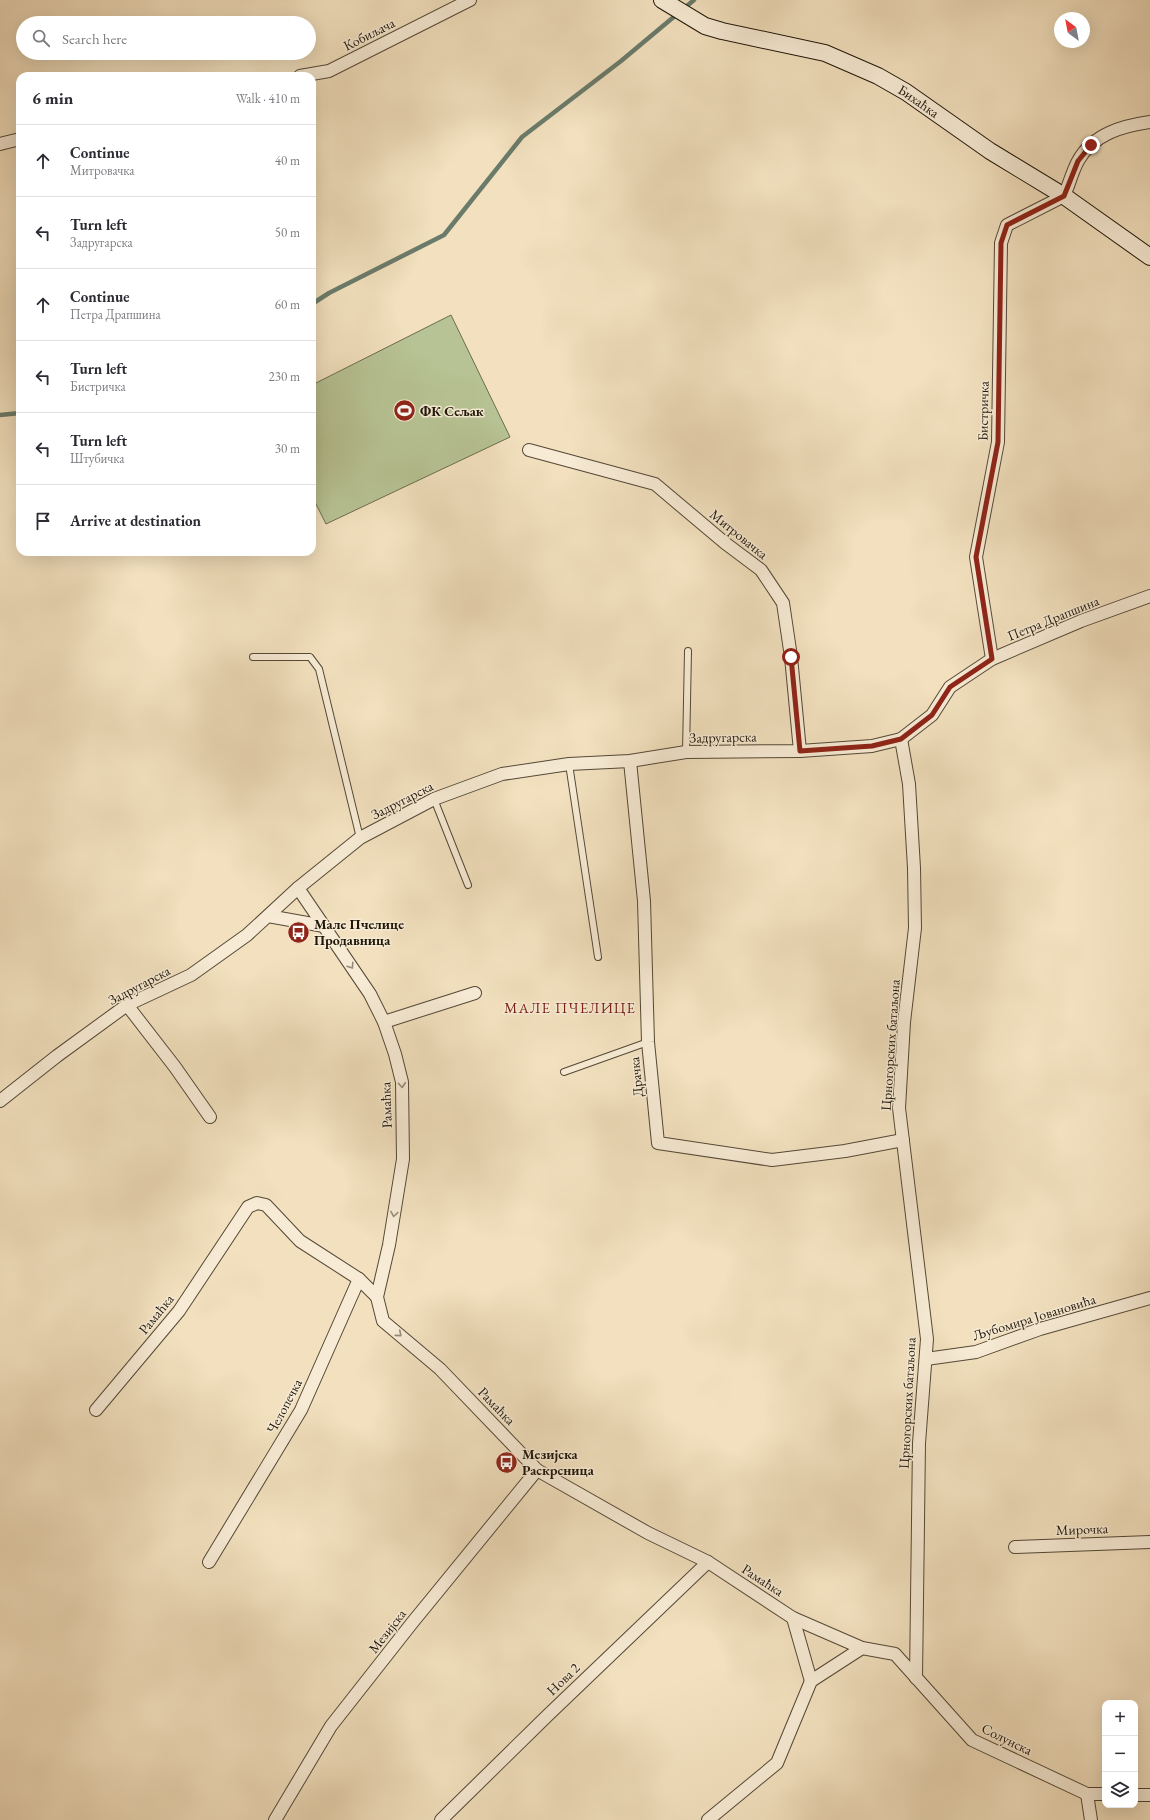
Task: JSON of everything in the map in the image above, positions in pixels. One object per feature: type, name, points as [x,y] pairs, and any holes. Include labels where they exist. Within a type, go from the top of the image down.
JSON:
[{"type":"street","name":"Кобиљача","points":[[316,73],[329,71],[470,0]]},
{"type":"street","name":"Бихаћка","points":[[662,0],[705,26],[825,53],[878,76],[906,92],[990,151],[1064,196],[1150,256]]},
{"type":"street","points":[[1064,196],[1078,161],[1091,145],[1107,133],[1132,125],[1150,122]]},
{"type":"street","points":[[0,144],[16,139]]},
{"type":"street","name":"Бистричка","points":[[992,659],[976,557],[998,442],[1001,243],[1007,225],[1064,196]]},
{"type":"street","name":"Митровачка","points":[[529,450],[656,484],[725,543],[761,570],[783,603],[791,657],[800,751]]},
{"type":"street","name":"Петра Драпшина","points":[[901,739],[932,715],[950,687],[992,659],[1081,621],[1150,596]]},
{"type":"street","name":"Задругарска","points":[[0,1101],[57,1056],[127,1006],[191,975],[247,935],[298,888],[360,838],[434,799],[502,774],[569,764],[630,761],[686,752],[800,751],[872,746],[901,739]]},
{"type":"street","name":"Црногорских батаљона","points":[[901,739],[909,784],[914,868],[915,928],[904,1022],[899,1108],[927,1338],[919,1443],[916,1678]]},
{"type":"street","name":"Драчка","points":[[630,761],[644,902],[648,1042],[658,1143],[772,1160],[845,1151],[903,1140]]},
{"type":"street","name":"Рамаћка","points":[[298,888],[370,994],[384,1022],[395,1054],[402,1082],[403,1159],[389,1245],[377,1297],[383,1321],[440,1369],[537,1470],[648,1533],[708,1562],[793,1618],[862,1648]]},
{"type":"street","points":[[268,916],[324,926]]},
{"type":"street","points":[[384,1022],[475,993]]},
{"type":"street","points":[[127,1006],[175,1067],[210,1117]]},
{"type":"street","name":"Рамаћка","points":[[96,1410],[179,1311],[248,1206],[257,1203],[266,1205],[300,1241],[359,1279]]},
{"type":"street","points":[[359,1279],[377,1297]]},
{"type":"street","name":"Челопечка","points":[[209,1562],[301,1410],[359,1279]]},
{"type":"street","name":"Љубомира Јовановића","points":[[926,1359],[976,1352],[1040,1329],[1150,1298]]},
{"type":"street","name":"Мезијска","points":[[275,1820],[331,1726],[412,1623],[537,1470]]},
{"type":"street","name":"Мирочка","points":[[1015,1547],[1150,1542]]},
{"type":"street","name":"Нова 2","points":[[441,1820],[546,1716],[708,1562]]},
{"type":"street","points":[[793,1618],[811,1681]]},
{"type":"street","points":[[708,1820],[720,1815],[777,1763],[811,1681],[862,1648],[895,1654],[916,1678]]},
{"type":"street","name":"Солунска","points":[[916,1678],[972,1740],[1087,1794],[1102,1794]]},
{"type":"street","points":[[1087,1794],[1091,1820]]},
{"type":"street","points":[[1138,1795],[1150,1796]]},
{"type":"lane","points":[[686,752],[688,651]]},
{"type":"lane","points":[[253,657],[310,657],[316,662],[319,669],[360,838]]},
{"type":"lane","points":[[569,764],[598,957]]},
{"type":"lane","points":[[434,799],[468,885]]},
{"type":"lane","points":[[564,1072],[648,1042]]},
{"type":"green space","name":"ФК Сељак","points":[[451,315],[510,437],[326,524],[316,504],[316,383]]},
{"type":"waterway","points":[[316,301],[329,293],[444,235],[522,137],[621,61],[694,0]]},
{"type":"waterway","points":[[0,415],[16,413]]},
{"type":"place","name":"ФК Сељак","points":[[405,411]]},
{"type":"place","name":"Мале Пчелице Продавница","points":[[299,932]]},
{"type":"place","name":"Мезијска Раскрсница","points":[[507,1462]]},
{"type":"district","name":"МАЛЕ ПЧЕЛИЦЕ","points":[[570,1007]]},
{"type":"route","points":[[791,657],[800,751],[872,746],[901,739],[932,715],[950,687],[992,659],[976,557],[998,442],[1001,243],[1007,225],[1064,196],[1078,161],[1091,145]]}]
